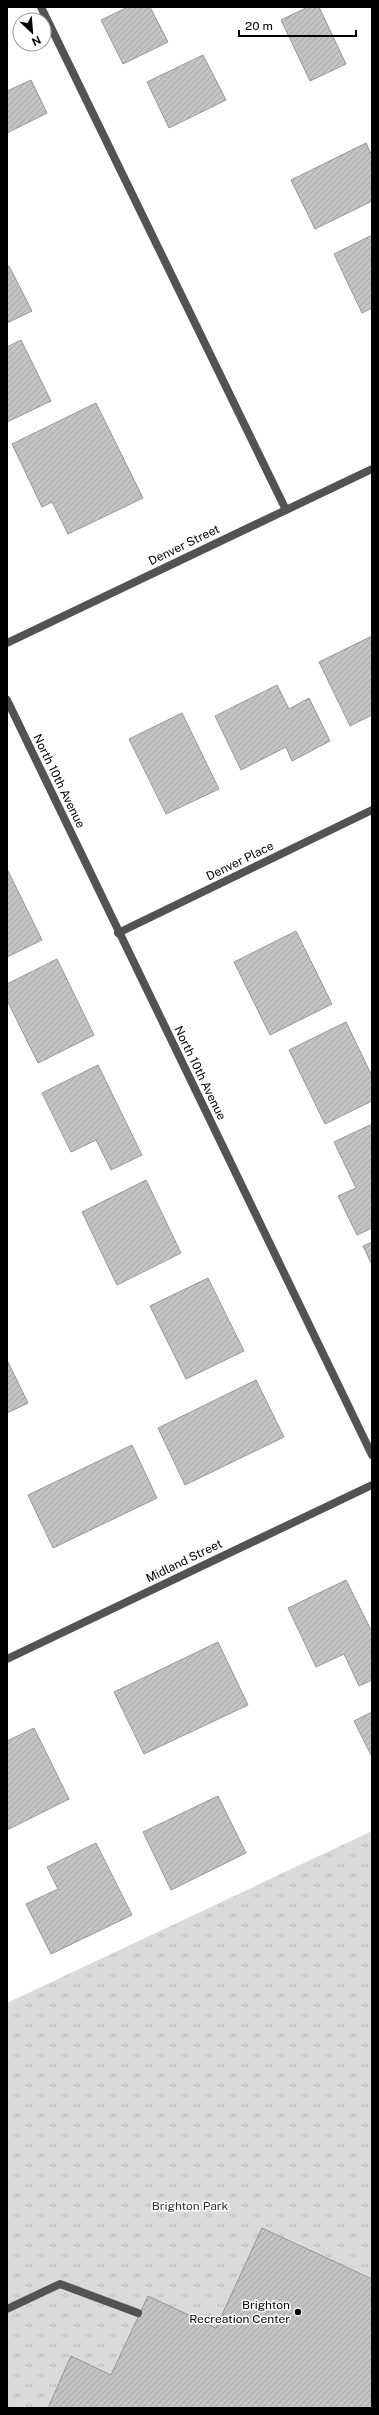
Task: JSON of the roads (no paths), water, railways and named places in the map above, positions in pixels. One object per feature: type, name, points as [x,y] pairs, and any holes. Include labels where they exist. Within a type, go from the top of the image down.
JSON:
[{"type":"street","points":[[41,7],[286,510]]},
{"type":"street","name":"Denver Street","points":[[7,643],[372,469]]},
{"type":"street","name":"North 10th Avenue","points":[[7,700],[118,933],[372,1455]]},
{"type":"street","name":"Denver Place","points":[[118,933],[372,810]]},
{"type":"street","name":"Midland Street","points":[[7,1660],[372,1485]]},
{"type":"street","points":[[7,2309],[60,2284],[138,2313]]},
{"type":"place","name":"Brighton Recreation Center","points":[[298,2312]]},
{"type":"park label","name":"Brighton Park","points":[[190,2206]]}]
